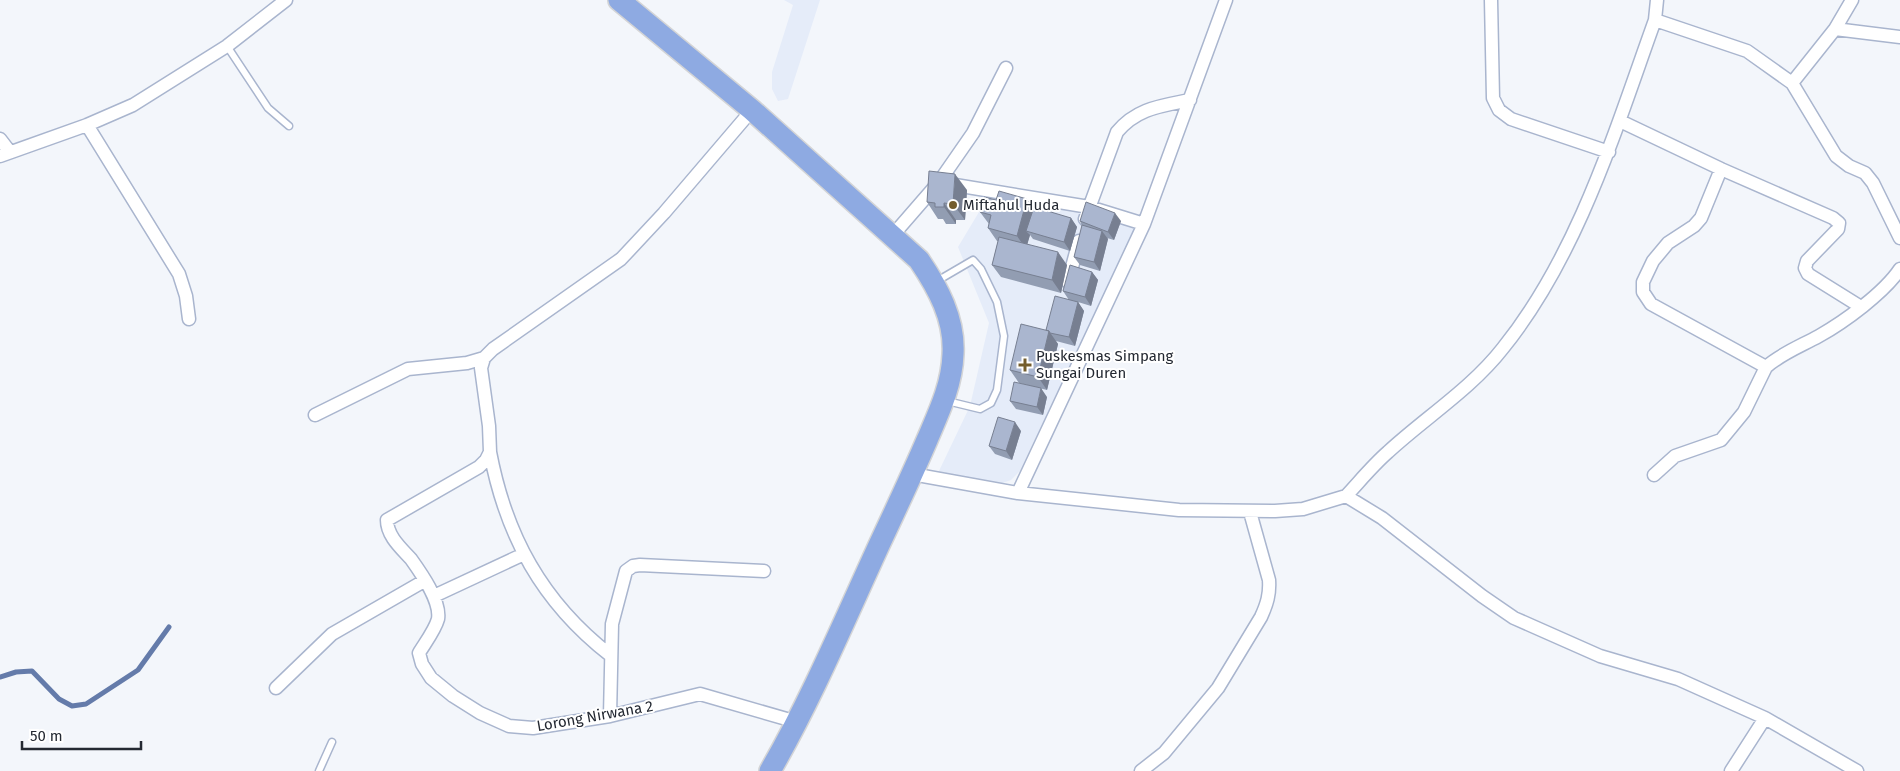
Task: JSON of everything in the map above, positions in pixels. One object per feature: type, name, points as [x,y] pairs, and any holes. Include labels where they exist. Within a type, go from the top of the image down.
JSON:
[{"type":"highway","points":[[619,0],[752,110],[919,260],[935,282],[945,304],[950,328],[953,352],[951,375],[944,401],[797,722],[770,771]]},
{"type":"street","points":[[0,139],[5,154],[87,125],[133,105],[227,46],[286,0]]},
{"type":"street","points":[[1018,493],[1144,224],[1226,0]]},
{"type":"street","points":[[1491,0],[1493,98],[1499,110],[1511,119],[1609,152]]},
{"type":"street","points":[[912,474],[1018,493],[1179,510],[1250,512],[1304,509],[1346,496],[1387,452],[1451,400],[1502,350],[1530,312],[1561,258],[1609,152],[1655,20],[1657,0]]},
{"type":"street","points":[[1792,83],[1835,29],[1852,0]]},
{"type":"street","points":[[1655,20],[1747,52],[1792,83],[1836,156],[1849,166],[1865,173],[1873,183],[1900,238]]},
{"type":"street","points":[[1835,29],[1900,37]]},
{"type":"street","points":[[893,235],[939,182],[973,133],[1006,68]]},
{"type":"street","points":[[1066,291],[1088,207],[1116,132],[1135,114],[1152,108],[1190,100]]},
{"type":"street","points":[[610,654],[586,636],[556,603],[529,566],[510,526],[496,486],[490,452],[481,368],[484,358],[493,349],[621,259],[664,213],[752,110]]},
{"type":"street","points":[[1620,121],[1721,169],[1833,218],[1839,223],[1838,229],[1807,261],[1805,268],[1808,274],[1861,307]]},
{"type":"street","points":[[87,125],[178,274],[186,296],[189,319]]},
{"type":"street","points":[[1721,169],[1701,218],[1694,226],[1668,243],[1653,262],[1644,282],[1643,292],[1651,304],[1766,367]]},
{"type":"street","points":[[939,182],[1088,207],[1144,224]]},
{"type":"street","points":[[1654,475],[1675,456],[1721,440],[1744,412],[1766,367],[1779,356],[1820,336],[1861,307],[1894,278],[1900,269]]},
{"type":"street","points":[[315,415],[408,369],[467,363],[484,358]]},
{"type":"street","points":[[490,452],[486,460],[479,467],[387,520],[387,527],[393,539],[412,561],[434,596],[524,554]]},
{"type":"street","points":[[1346,496],[1382,518],[1482,596],[1514,618],[1600,656],[1678,679],[1765,718],[1857,771]]},
{"type":"street","points":[[1141,771],[1164,753],[1218,688],[1262,617],[1270,589],[1269,580],[1250,512]]},
{"type":"street","points":[[610,716],[612,624],[626,571],[633,566],[764,571]]},
{"type":"street","points":[[276,688],[332,634],[424,581]]},
{"type":"street","name":"Lorong Nirwana 2","points":[[434,596],[438,610],[438,620],[419,653],[422,664],[431,678],[446,690],[480,714],[508,726],[533,728],[610,716],[700,694],[797,722]]},
{"type":"street","points":[[1731,771],[1765,718]]},
{"type":"lane","points":[[227,46],[268,108],[288,126]]},
{"type":"lane","points":[[935,282],[973,260],[982,269],[997,302],[1004,336],[997,390],[990,404],[980,408],[944,401]]},
{"type":"lane","points":[[319,771],[332,742]]},
{"type":"shaded area","points":[[784,0],[820,0],[788,99],[778,101],[772,89],[772,72],[793,5]]},
{"type":"shaded area","name":"Puskesmas Simpang Sungai Duren","points":[[988,197],[1092,209],[1136,226],[1020,471],[1011,480],[997,485],[938,473],[970,406],[989,323],[958,247]]},
{"type":"building","points":[[929,171],[955,174],[953,204],[944,203],[944,207],[935,207],[935,203],[927,202]]},
{"type":"building","points":[[999,191],[1027,199],[1017,236],[988,228],[991,215],[980,212],[984,197],[996,200]]},
{"type":"building","points":[[1086,202],[1115,213],[1108,232],[1080,221]]},
{"type":"building","points":[[1034,207],[1071,218],[1064,242],[1026,231]]},
{"type":"building","points":[[1082,225],[1102,231],[1094,262],[1074,257]]},
{"type":"building","points":[[999,237],[1058,252],[1052,280],[992,265]]},
{"type":"building","points":[[1070,265],[1092,272],[1085,297],[1063,291]]},
{"type":"building","points":[[1055,296],[1078,302],[1069,337],[1050,333],[1046,330]]},
{"type":"building","points":[[1021,324],[1049,331],[1038,377],[1010,370]]},
{"type":"building","points":[[1014,382],[1041,388],[1037,407],[1010,401]]},
{"type":"building","points":[[998,417],[1015,422],[1006,451],[989,446]]},
{"type":"waterway","points":[[0,677],[16,672],[32,671],[59,699],[72,706],[86,704],[138,670],[169,627]]},
{"type":"place","name":"Miftahul Huda","points":[[953,205]]},
{"type":"place","name":"Puskesmas Simpang Sungai Duren","points":[[1025,365]]}]
